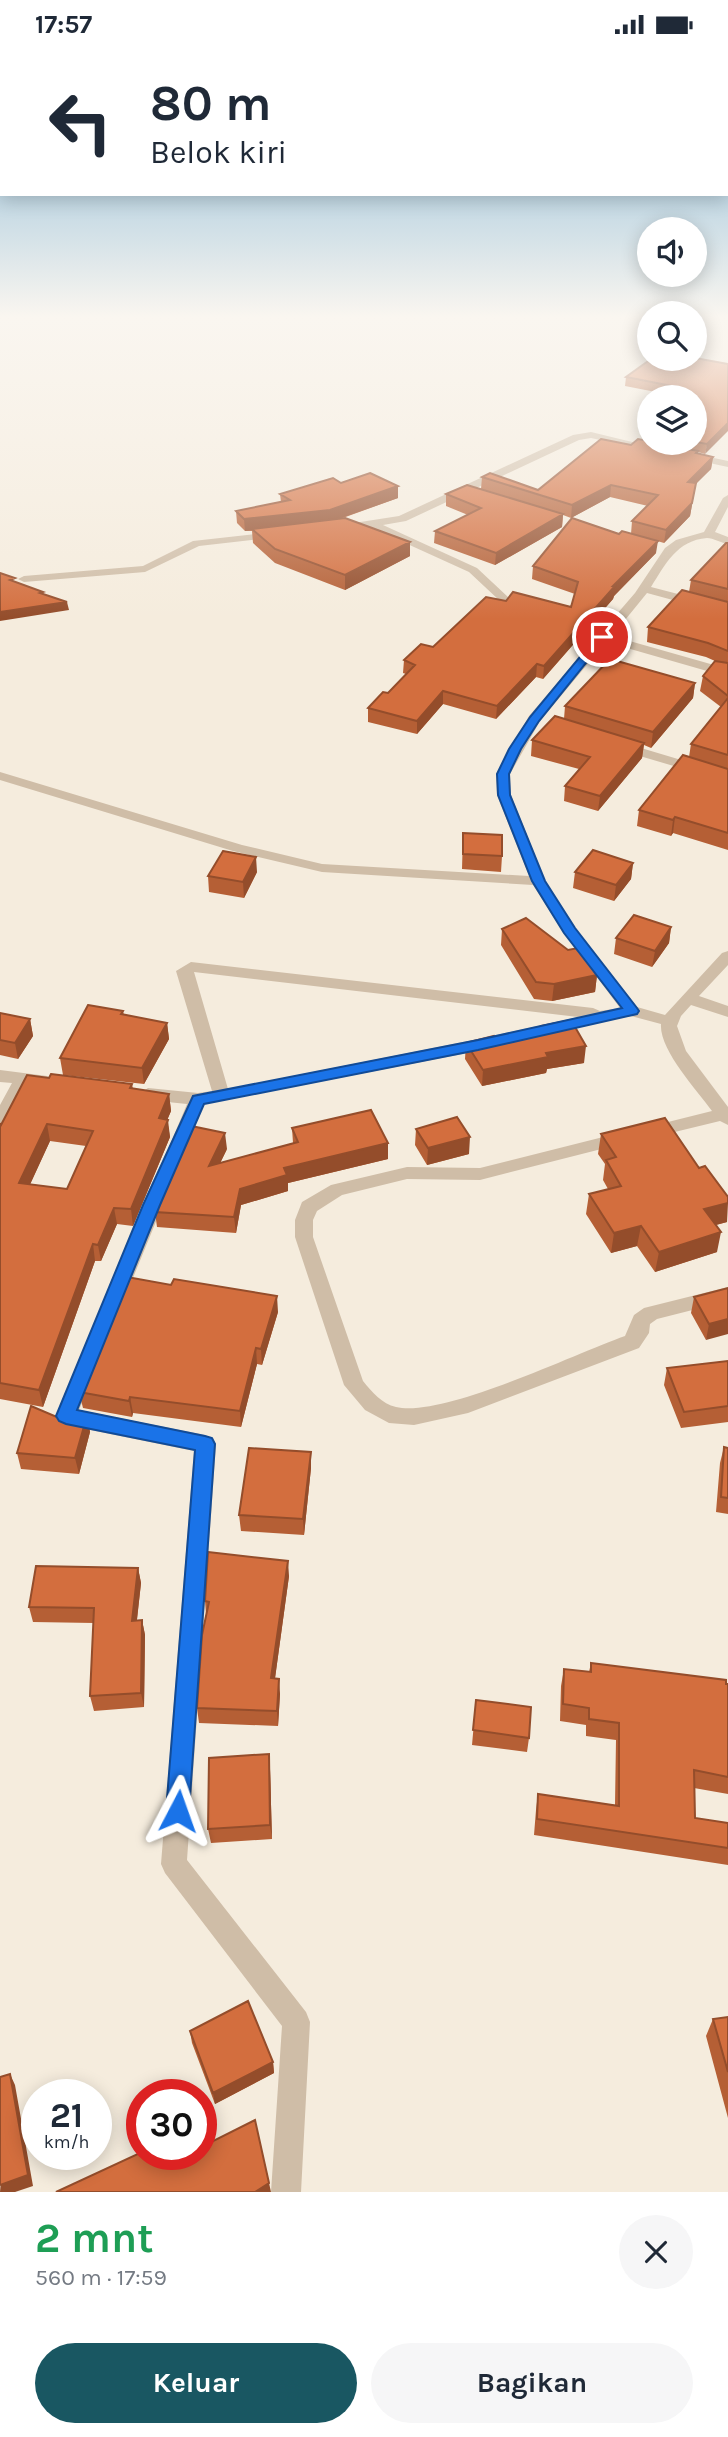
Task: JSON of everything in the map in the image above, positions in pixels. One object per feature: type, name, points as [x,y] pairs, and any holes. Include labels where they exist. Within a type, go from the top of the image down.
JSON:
[{"type":"street","points":[[335,529],[402,519],[584,435],[637,445]]},
{"type":"street","points":[[687,455],[728,464]]},
{"type":"street","points":[[465,490],[477,494]]},
{"type":"street","points":[[709,534],[711,525],[728,498]]},
{"type":"street","points":[[374,525],[473,570],[504,599]]},
{"type":"street","points":[[24,579],[145,569],[197,544],[283,534]]},
{"type":"street","points":[[631,1011],[569,930],[538,881],[504,795],[503,774],[602,637],[644,589],[663,549],[709,534],[728,541]]},
{"type":"street","points":[[644,589],[728,611]]},
{"type":"street","points":[[602,637],[728,673]]},
{"type":"street","points":[[612,743],[728,778]]},
{"type":"street","points":[[0,776],[239,848],[322,868],[538,881]]},
{"type":"street","points":[[728,956],[687,998],[669,1021],[668,1030],[677,1049],[726,1116],[480,1174],[407,1173],[349,1187],[322,1198],[309,1207],[304,1220],[304,1237],[354,1385],[364,1399],[397,1416],[419,1416],[482,1402],[632,1342],[639,1333],[641,1320],[651,1313],[728,1294]]},
{"type":"street","points":[[222,1096],[184,971],[191,967],[607,1015]]},
{"type":"street","points":[[687,998],[728,1012]]},
{"type":"street","points":[[131,1092],[198,1100],[478,1045],[607,1015],[631,1011],[669,1021]]},
{"type":"street","points":[[0,1076],[63,1084]]},
{"type":"street","points":[[0,1120],[23,1079]]},
{"type":"street","points":[[198,1100],[66,1416],[205,1444],[174,1864],[296,2022],[286,2192]]},
{"type":"building","points":[[707,419],[728,419],[728,423],[707,444]]},
{"type":"building","points":[[601,439],[631,445],[637,440],[637,455],[713,457],[688,482],[696,483],[692,503],[666,530],[632,521],[658,495],[611,485],[572,505],[482,477],[490,473],[538,490]]},
{"type":"building","points":[[370,473],[398,486],[330,510],[244,519],[236,511],[290,500],[280,494],[333,478],[341,483]]},
{"type":"building","points":[[467,485],[563,514],[496,553],[435,531],[481,508],[446,494]]},
{"type":"building","points":[[345,518],[410,542],[345,575],[275,549],[252,529]]},
{"type":"building","points":[[572,518],[619,534],[622,531],[658,541],[613,586],[544,666],[537,664],[497,706],[443,691],[417,721],[368,708],[383,692],[388,693],[415,665],[404,660],[421,644],[433,647],[486,597],[506,601],[513,592],[571,607],[578,582],[533,566]]},
{"type":"building","points":[[726,543],[728,589],[691,580]]},
{"type":"building","points":[[0,573],[15,578],[10,580],[43,592],[40,593],[67,602],[0,612]]},
{"type":"building","points":[[682,590],[728,602],[728,651],[648,627]]},
{"type":"building","points":[[610,659],[695,683],[653,732],[565,706]]},
{"type":"building","points":[[715,661],[728,663],[728,696],[703,676]]},
{"type":"building","points":[[728,698],[728,755],[691,744]]},
{"type":"building","points":[[555,716],[644,743],[600,796],[565,786],[590,757],[532,740]]},
{"type":"building","points":[[683,755],[728,769],[728,833],[675,817],[673,820],[639,810]]},
{"type":"building","points":[[463,833],[502,835],[502,856],[463,854]]},
{"type":"building","points":[[593,850],[633,863],[616,885],[575,872]]},
{"type":"building","points":[[223,851],[256,857],[243,882],[208,876]]},
{"type":"building","points":[[634,915],[671,927],[655,951],[616,938]]},
{"type":"building","points":[[526,918],[568,950],[578,948],[597,975],[554,984],[536,982],[502,929]]},
{"type":"building","points":[[88,1005],[167,1023],[142,1068],[60,1058]]},
{"type":"building","points":[[0,1013],[30,1019],[15,1043],[0,1040]]},
{"type":"building","points":[[571,1020],[586,1046],[546,1053],[548,1057],[483,1070],[466,1043],[494,1036],[497,1040],[543,1031],[541,1026]]},
{"type":"building","points":[[51,1074],[132,1084],[130,1088],[169,1094],[159,1118],[168,1120],[131,1209],[114,1208],[98,1245],[93,1244],[39,1390],[0,1383],[0,1124],[27,1075],[49,1078]],"holes":[[[47,1124],[93,1131],[67,1189],[19,1183]]]},
{"type":"building","points":[[371,1110],[388,1143],[284,1168],[287,1175],[240,1189],[234,1217],[155,1212],[191,1126],[225,1133],[209,1166],[298,1142],[292,1128]]},
{"type":"building","points":[[457,1117],[470,1137],[428,1148],[416,1129]]},
{"type":"building","points":[[665,1118],[699,1168],[705,1166],[728,1197],[728,1203],[704,1209],[721,1232],[659,1252],[641,1226],[614,1233],[589,1194],[621,1186],[606,1160],[616,1157],[601,1134]]},
{"type":"building","points":[[127,1277],[171,1285],[174,1279],[277,1296],[261,1349],[256,1348],[240,1411],[130,1397],[129,1401],[79,1392]]},
{"type":"building","points":[[728,1288],[728,1319],[709,1324],[694,1297]]},
{"type":"building","points":[[728,1361],[728,1406],[684,1412],[667,1368]]},
{"type":"building","points":[[31,1406],[59,1418],[62,1411],[87,1416],[75,1458],[17,1453]]},
{"type":"building","points":[[724,1447],[728,1448],[728,1498],[721,1497]]},
{"type":"building","points":[[249,1448],[311,1452],[303,1519],[239,1515]]},
{"type":"building","points":[[208,1552],[288,1561],[271,1678],[279,1679],[277,1711],[197,1708],[202,1635],[209,1602],[205,1601]]},
{"type":"building","points":[[36,1566],[138,1568],[132,1621],[142,1620],[141,1693],[90,1696],[94,1608],[29,1607]]},
{"type":"building","points":[[591,1663],[726,1680],[728,1777],[694,1770],[695,1818],[728,1823],[728,1848],[537,1819],[538,1794],[619,1806],[619,1723],[589,1719],[589,1708],[563,1704],[564,1669],[591,1672]]},
{"type":"building","points":[[476,1700],[531,1707],[529,1738],[473,1730]]},
{"type":"building","points":[[269,1754],[270,1825],[208,1829],[209,1758]]},
{"type":"building","points":[[248,2001],[273,2062],[217,2091],[217,2079],[208,2079],[190,2031]]},
{"type":"building","points":[[728,2017],[728,2072],[713,2019]]},
{"type":"building","points":[[10,2074],[21,2136],[21,2170],[27,2170],[28,2175],[0,2185],[0,2077]]},
{"type":"building","points":[[255,2120],[269,2183],[255,2192],[56,2192],[103,2170],[112,2170],[112,2166],[126,2159],[126,2170],[217,2170],[217,2139]]},
{"type":"route","points":[[178,1811],[205,1444],[66,1416],[198,1100],[478,1045],[631,1011],[569,930],[538,881],[504,795],[503,774],[515,749],[534,719],[602,637]]}]
